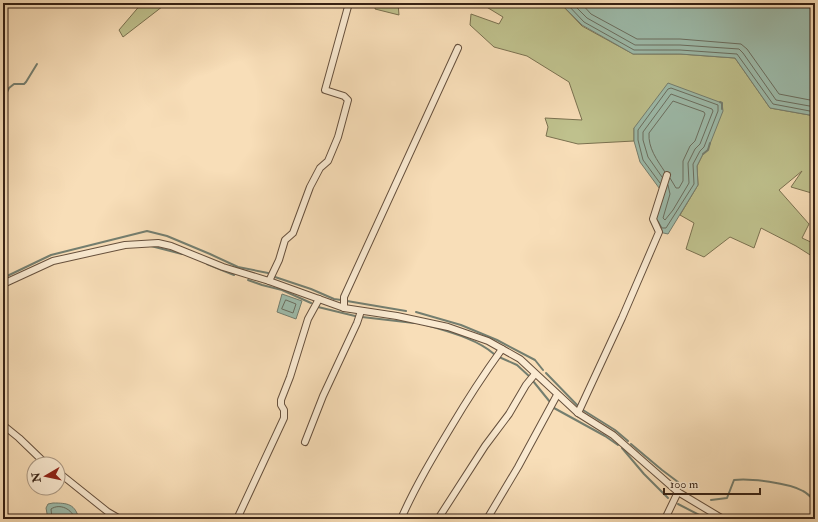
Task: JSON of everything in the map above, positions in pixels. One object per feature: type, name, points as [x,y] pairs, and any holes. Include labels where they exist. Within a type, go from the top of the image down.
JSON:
[{"type":"street","points":[[268,281],[279,260],[285,240],[293,233],[310,187],[320,168],[328,161],[338,137],[348,100],[344,96],[325,90],[349,3]]},
{"type":"street","points":[[344,308],[344,297],[458,48]]},
{"type":"street","points":[[578,413],[622,318],[659,232],[653,219],[667,175]]},
{"type":"street","points":[[3,284],[52,261],[125,245],[158,243],[170,246],[223,267],[344,308],[397,316],[448,327],[488,341],[520,359],[578,413],[613,435],[678,492],[723,519]]},
{"type":"street","points":[[237,519],[284,418],[284,410],[281,405],[281,400],[290,377],[308,319],[319,299]]},
{"type":"street","points":[[304,442],[323,396],[357,323],[361,310]]},
{"type":"street","points":[[401,519],[430,461],[478,383],[502,349]]},
{"type":"street","points":[[438,519],[485,446],[509,414],[526,385],[535,374]]},
{"type":"street","points":[[487,519],[518,467],[557,395]]},
{"type":"street","points":[[3,425],[38,456]]},
{"type":"street","points":[[66,478],[108,512],[120,519]]},
{"type":"street","points":[[665,519],[678,492]]},
{"type":"green space","points":[[142,3],[167,3],[123,37],[119,30]]},
{"type":"green space","points":[[376,3],[398,3],[399,15],[375,9]]},
{"type":"green space","points":[[480,3],[560,3],[582,26],[633,54],[680,54],[735,58],[770,108],[815,116],[815,194],[791,187],[802,171],[779,190],[809,224],[802,238],[815,244],[815,258],[796,246],[761,228],[754,248],[730,237],[704,257],[686,249],[694,223],[680,215],[698,185],[697,166],[703,154],[708,149],[634,128],[634,141],[578,144],[546,136],[548,127],[545,118],[582,120],[569,82],[527,56],[494,47],[470,25],[471,14],[499,24],[503,17]]},
{"type":"water","points":[[560,3],[815,3],[815,116],[770,108],[735,58],[680,54],[633,54],[582,25]]},
{"type":"water","points":[[668,83],[722,103],[723,111],[708,149],[703,154],[697,166],[698,185],[668,234],[659,232],[653,219],[662,192],[640,162],[634,141],[634,128]]},
{"type":"water","points":[[282,294],[302,301],[296,319],[277,312]]},
{"type":"water","points":[[53,503],[70,505],[75,510],[79,519],[48,519],[46,508],[48,504]]},
{"type":"waterway","points":[[3,100],[9,88],[14,84],[24,84],[26,82],[37,64]]},
{"type":"waterway","points":[[720,102],[722,103],[722,109]]},
{"type":"waterway","points":[[703,154],[708,150],[710,143]]},
{"type":"waterway","points":[[3,278],[51,255],[147,231],[167,236],[238,267],[268,273]]},
{"type":"waterway","points":[[151,246],[182,254]]},
{"type":"waterway","points":[[207,264],[234,275]]},
{"type":"waterway","points":[[275,277],[311,289],[334,299],[341,300]]},
{"type":"waterway","points":[[248,280],[282,290],[311,303]]},
{"type":"waterway","points":[[347,301],[406,311]]},
{"type":"waterway","points":[[318,307],[355,316]]},
{"type":"waterway","points":[[416,312],[461,325],[497,340],[535,360],[543,370]]},
{"type":"waterway","points":[[362,317],[414,323]]},
{"type":"waterway","points":[[423,324],[469,339],[487,348],[494,354]]},
{"type":"waterway","points":[[499,357],[517,365],[530,377]]},
{"type":"waterway","points":[[546,373],[578,406]]},
{"type":"waterway","points":[[533,381],[550,402]]},
{"type":"waterway","points":[[554,408],[605,436],[618,445]]},
{"type":"waterway","points":[[583,410],[615,430],[628,441]]},
{"type":"waterway","points":[[631,444],[678,482]]},
{"type":"waterway","points":[[622,448],[644,474],[668,498]]},
{"type":"waterway","points":[[711,500],[727,498],[734,480],[750,480],[769,482],[797,488],[805,492],[815,501]]},
{"type":"waterway","points":[[678,504],[707,519]]}]
